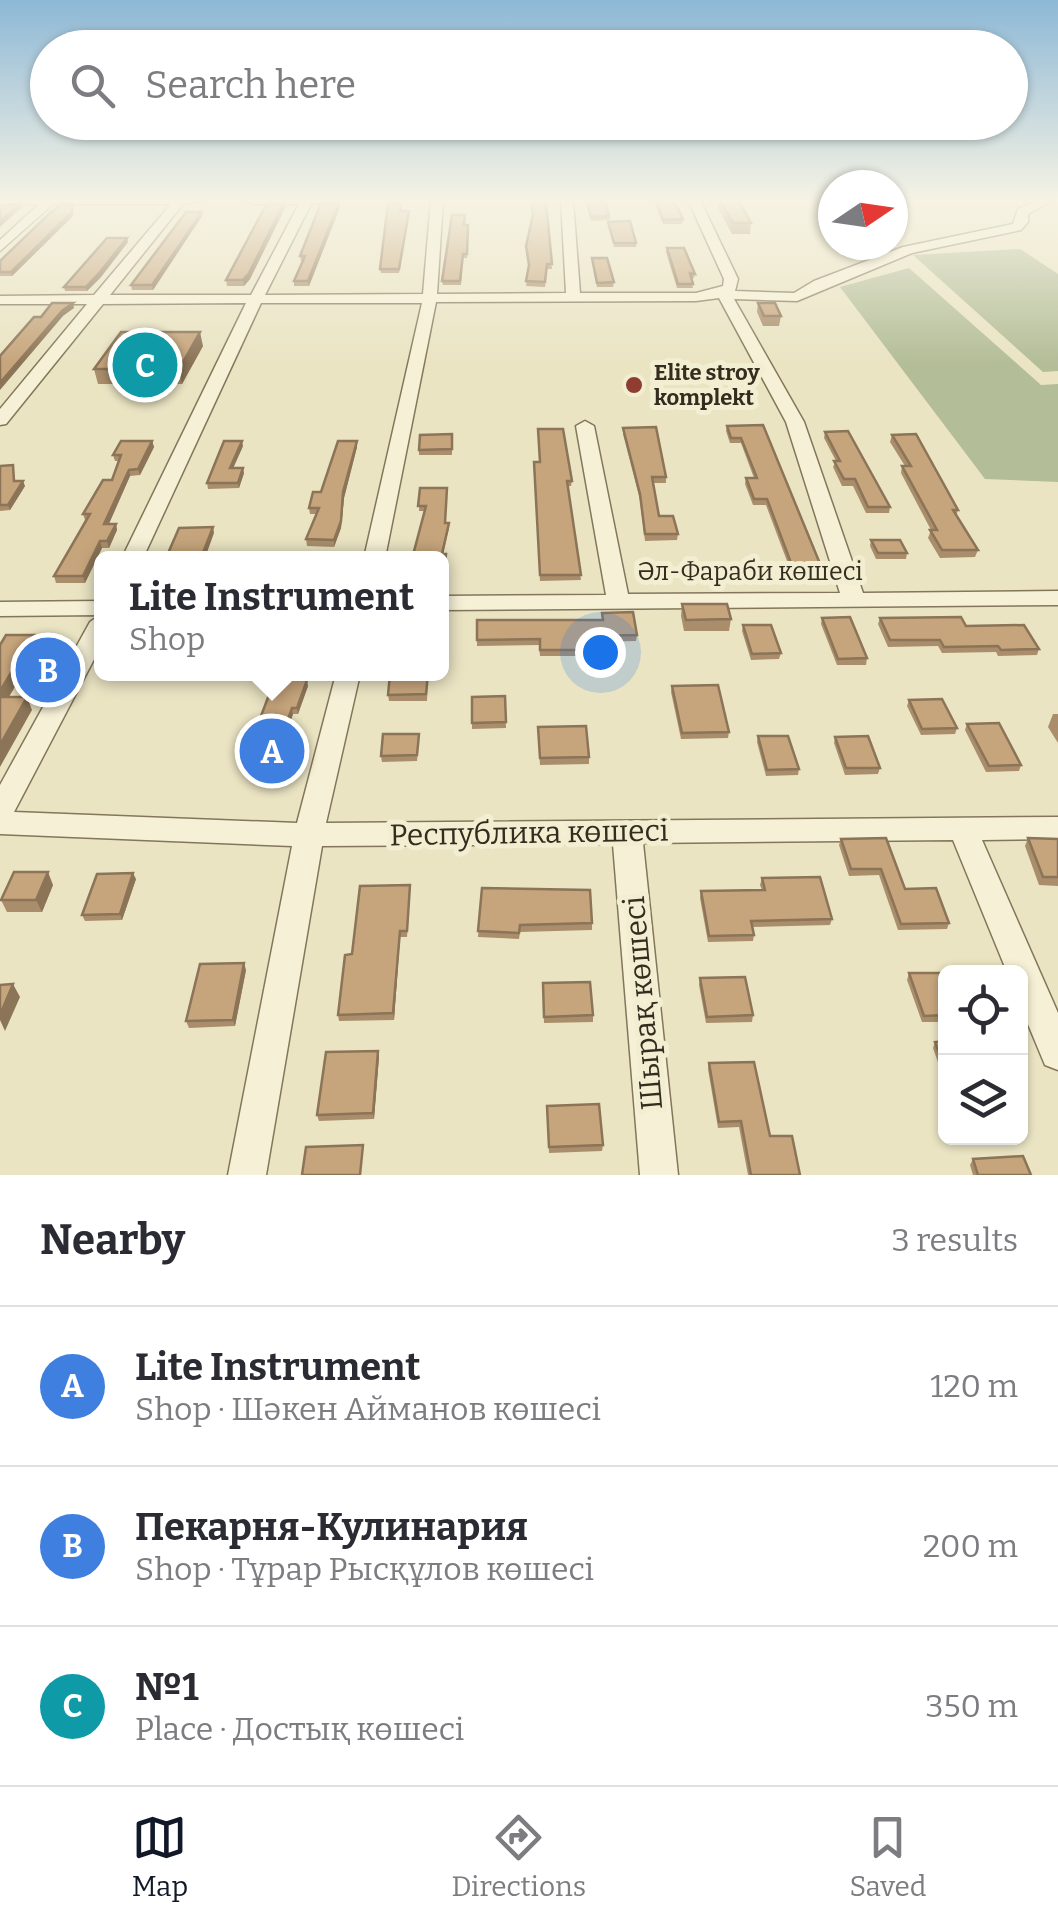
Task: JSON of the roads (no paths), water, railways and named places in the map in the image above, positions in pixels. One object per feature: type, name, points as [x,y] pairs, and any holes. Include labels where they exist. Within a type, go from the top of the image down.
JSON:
[{"type":"street","points":[[0,420],[137,255]]},
{"type":"street","points":[[135,551],[279,255]]},
{"type":"street","points":[[376,551],[430,297],[433,255]]},
{"type":"street","points":[[571,255],[574,298]]},
{"type":"street","points":[[0,300],[696,297],[730,288],[731,279],[720,255]]},
{"type":"street","points":[[723,292],[748,297],[797,297],[895,255]]},
{"type":"street","points":[[723,292],[795,422],[854,600]]},
{"type":"street","points":[[585,426],[618,599]]},
{"type":"street","name":"Әл-Фараби көшесі","points":[[449,603],[1058,598]]},
{"type":"street","points":[[0,608],[94,608]]},
{"type":"street","points":[[0,812],[94,637]]},
{"type":"street","points":[[247,1175],[309,835],[346,681]]},
{"type":"street","name":"Республика көшесі","points":[[0,823],[309,835],[1058,828]]},
{"type":"street","points":[[963,829],[1058,1053]]},
{"type":"street","name":"Шырақ көшесі","points":[[627,832],[660,1175]]},
{"type":"place","name":"№1","points":[[145,365]]},
{"type":"place","name":"Elite stroy komplekt","points":[[634,385]]},
{"type":"place","name":"Пекарня-Кулинария","points":[[48,670]]},
{"type":"place","name":"Lite Instrument","points":[[272,751]]}]
